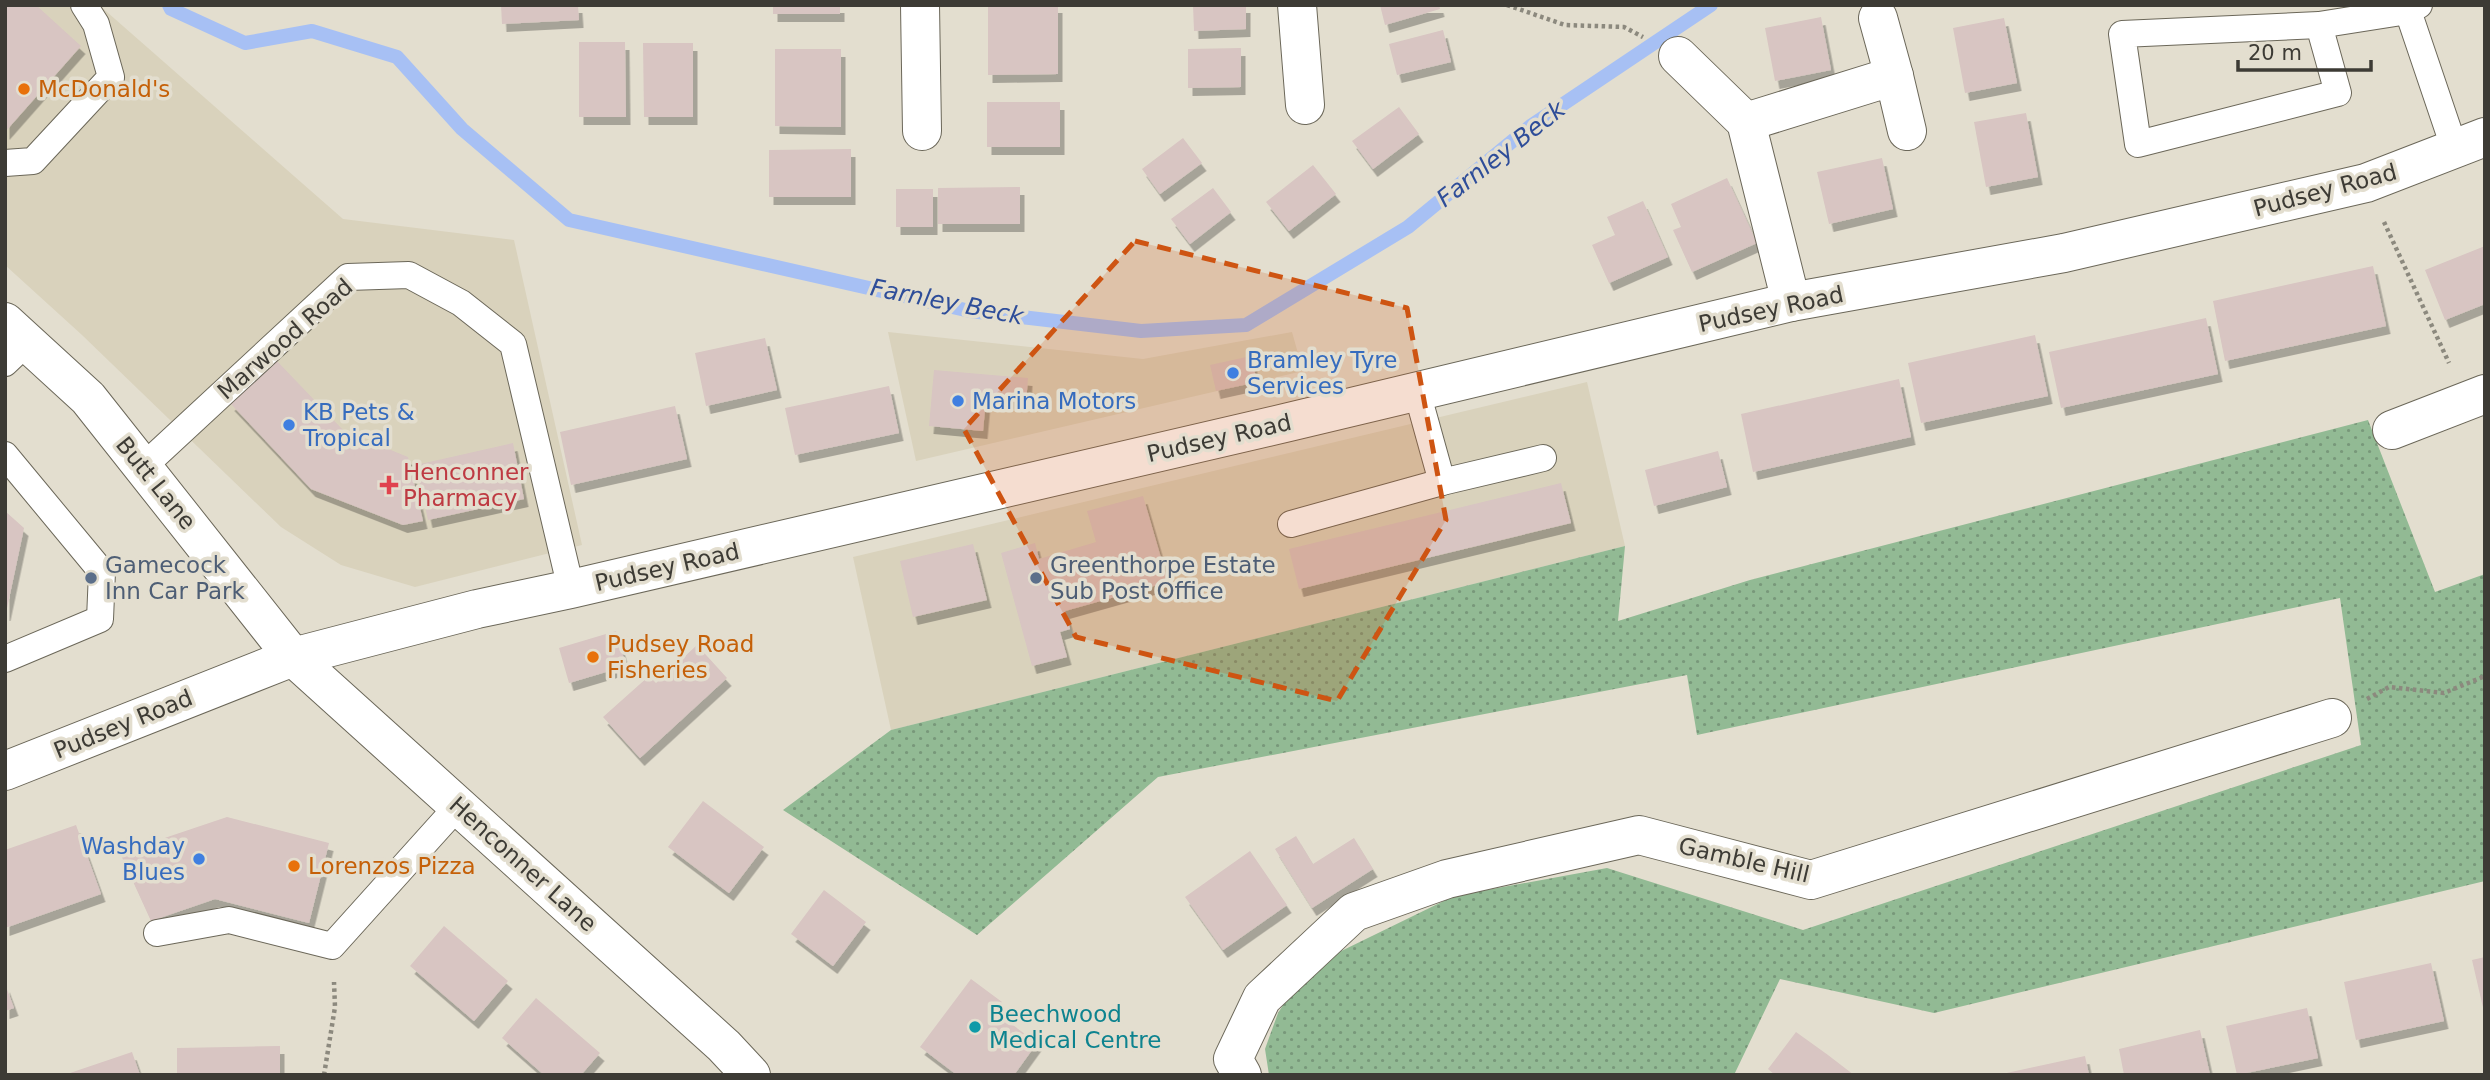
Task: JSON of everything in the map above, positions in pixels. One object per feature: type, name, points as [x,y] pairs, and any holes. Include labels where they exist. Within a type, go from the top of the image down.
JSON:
[{"type":"street","points":[[920,5],[922,131]]},
{"type":"street","points":[[1297,5],[1305,105]]},
{"type":"street","points":[[1878,18],[1907,131]]},
{"type":"street","points":[[1678,56],[1746,122],[1791,302]]},
{"type":"street","points":[[1746,122],[1894,76]]},
{"type":"street","name":"Pudsey Road","points":[[5,771],[293,657],[477,609],[1417,392],[1791,302],[2064,253],[2366,183],[2470,144]]},
{"type":"street","name":"Butt Lane","points":[[12,342],[88,398],[293,657]]},
{"type":"street","points":[[2392,430],[2475,397]]},
{"type":"street","name":"Henconner Lane","points":[[293,657],[724,1046],[751,1075]]},
{"type":"street","name":"Gamble Hill","points":[[1242,1075],[1234,1059],[1262,998],[1354,912],[1447,880],[1639,835],[1811,880],[2332,718]]},
{"type":"lane","points":[[5,163],[33,161],[110,77],[96,24],[84,5]]},
{"type":"lane","points":[[2319,25],[2338,93],[2138,144],[2122,34],[2319,25],[2413,8],[2470,144]]},
{"type":"lane","name":"Marwood Road","points":[[144,466],[348,277],[409,275],[461,303],[513,344],[571,589]]},
{"type":"lane","points":[[1417,392],[1442,482]]},
{"type":"lane","points":[[5,455],[102,572],[100,619],[5,659]]},
{"type":"lane","points":[[1291,524],[1442,482],[1543,458]]},
{"type":"lane","points":[[157,933],[229,920],[332,946],[458,806]]},
{"type":"path","points":[[1507,5],[1565,25],[1624,27]]},
{"type":"path","points":[[2366,183],[2475,397]]},
{"type":"path","points":[[2332,718],[2389,687],[2444,694],[2485,676]]},
{"type":"path","points":[[324,1075],[335,1007],[332,946]]},
{"type":"highlighted area","points":[[1135,241],[1407,308],[1446,520],[1337,701],[1076,637],[964,429]]},
{"type":"shaded area","points":[[5,5],[99,5],[343,219],[514,240],[582,545],[415,587],[341,565],[281,527],[82,335],[5,265]]},
{"type":"shaded area","points":[[888,332],[1143,359],[1292,332],[1303,371],[916,461]]},
{"type":"shaded area","points":[[1587,382],[1625,546],[891,730],[853,557]]},
{"type":"green space","points":[[2368,420],[2435,592],[2485,574],[2485,881],[1934,1013],[1780,979],[1734,1075],[1269,1075],[1265,1049],[1278,1013],[1296,985],[1329,957],[1454,896],[1607,868],[1803,930],[2361,745],[2340,598],[1697,735],[1687,675],[1158,777],[977,935],[783,810],[891,730],[1625,546],[1618,621],[1750,580]]},
{"type":"building","name":"McDonald's","points":[[5,5],[36,5],[81,46],[5,132]]},
{"type":"building","points":[[501,5],[578,5],[579,20],[502,24]]},
{"type":"building","points":[[773,5],[840,5],[840,14],[773,14]]},
{"type":"building","points":[[988,5],[1058,5],[1058,74],[988,75]]},
{"type":"building","points":[[1193,5],[1246,5],[1246,29],[1194,31]]},
{"type":"building","points":[[1380,5],[1439,5],[1440,9],[1385,25]]},
{"type":"building","points":[[1821,17],[1831,70],[1775,81],[1765,28]]},
{"type":"building","points":[[2004,18],[2017,83],[1965,93],[1953,28]]},
{"type":"building","points":[[1443,30],[1451,62],[1397,75],[1389,44]]},
{"type":"building","points":[[579,42],[625,42],[626,117],[579,117]]},
{"type":"building","points":[[643,43],[693,43],[693,117],[644,117]]},
{"type":"building","points":[[1241,48],[1241,87],[1188,88],[1188,49]]},
{"type":"building","points":[[775,49],[841,49],[841,127],[775,126]]},
{"type":"building","points":[[987,102],[1060,102],[1060,147],[987,147]]},
{"type":"building","points":[[1399,107],[1419,134],[1373,169],[1352,141]]},
{"type":"building","points":[[2026,113],[2038,177],[1986,187],[1974,122]]},
{"type":"building","points":[[1183,138],[1202,163],[1160,194],[1142,169]]},
{"type":"building","points":[[851,149],[851,197],[769,197],[769,150]]},
{"type":"building","points":[[1882,158],[1893,209],[1829,224],[1817,172]]},
{"type":"building","points":[[1313,165],[1336,194],[1289,231],[1266,202]]},
{"type":"building","points":[[1727,178],[1757,243],[1692,272],[1673,230],[1681,227],[1671,204]]},
{"type":"building","points":[[1020,187],[1020,224],[938,224],[938,188]]},
{"type":"building","points":[[1213,188],[1231,212],[1190,244],[1171,219]]},
{"type":"building","points":[[896,189],[933,189],[933,227],[896,227]]},
{"type":"building","points":[[1643,201],[1668,257],[1609,283],[1592,245],[1615,235],[1607,217]]},
{"type":"building","points":[[2485,246],[2485,304],[2445,320],[2425,270]]},
{"type":"building","points":[[2373,266],[2386,326],[2225,361],[2213,301]]},
{"type":"building","points":[[2206,318],[2218,374],[2061,408],[2049,352]]},
{"type":"building","points":[[2035,335],[2048,396],[1921,423],[1908,363]]},
{"type":"building","points":[[765,338],[777,390],[706,406],[695,353]]},
{"type":"building","name":"Bramley Tyre Services","points":[[1251,356],[1257,382],[1216,391],[1210,365]]},
{"type":"building","points":[[276,360],[344,431],[408,457],[423,521],[403,525],[311,489],[230,403]]},
{"type":"building","name":"Marina Motors","points":[[934,370],[1028,378],[1026,403],[986,399],[983,431],[929,426]]},
{"type":"building","points":[[1899,379],[1911,437],[1753,472],[1741,414]]},
{"type":"building","points":[[889,386],[899,433],[795,455],[785,408]]},
{"type":"building","points":[[675,406],[687,459],[571,485],[560,432]]},
{"type":"building","points":[[513,443],[524,499],[428,520],[416,465]]},
{"type":"building","points":[[1718,451],[1727,487],[1654,506],[1645,470]]},
{"type":"building","points":[[1561,483],[1571,523],[1299,589],[1289,549]]},
{"type":"building","points":[[1143,496],[1168,582],[1065,611],[1070,629],[1060,632],[1067,657],[1032,666],[1001,553],[1035,543],[1039,559],[1096,542],[1087,511]]},
{"type":"building","points":[[5,511],[24,528],[6,613],[5,613]]},
{"type":"building","points":[[973,544],[987,600],[913,617],[900,561]]},
{"type":"building","name":"Pudsey Road Fisheries","points":[[616,631],[626,666],[569,683],[559,648]]},
{"type":"building","points":[[697,645],[727,678],[640,758],[603,717],[649,676],[656,683]]},
{"type":"building","points":[[703,801],[764,847],[729,893],[668,847]]},
{"type":"building","points":[[227,817],[329,843],[309,923],[215,899],[151,921],[120,853]]},
{"type":"building","points":[[76,825],[101,894],[5,928],[5,850]]},
{"type":"building","points":[[1296,836],[1313,864],[1354,838],[1373,869],[1312,908],[1275,849]]},
{"type":"building","points":[[1250,851],[1287,905],[1223,950],[1185,897]]},
{"type":"building","points":[[824,890],[866,922],[833,966],[791,934]]},
{"type":"building","points":[[444,926],[508,981],[474,1021],[410,966]]},
{"type":"building","points":[[2485,957],[2485,1012],[2484,1012],[2472,960]]},
{"type":"building","points":[[2431,963],[2444,1021],[2356,1040],[2344,982]]},
{"type":"building","name":"Beechwood Medical Centre","points":[[971,979],[1002,1002],[994,1011],[1037,1043],[1014,1075],[957,1075],[920,1047]]},
{"type":"building","points":[[5,984],[14,1008],[5,1011]]},
{"type":"building","points":[[536,998],[600,1053],[581,1075],[544,1075],[502,1038]]},
{"type":"building","points":[[2307,1008],[2318,1058],[2237,1075],[2226,1026]]},
{"type":"building","points":[[2200,1030],[2210,1075],[2124,1075],[2119,1049]]},
{"type":"building","points":[[1796,1032],[1854,1075],[1775,1075],[1768,1069]]},
{"type":"building","points":[[280,1046],[280,1075],[177,1075],[177,1048]]},
{"type":"building","points":[[132,1052],[140,1075],[67,1075],[67,1074]]},
{"type":"building","points":[[2085,1056],[2089,1075],[2002,1074]]},
{"type":"waterway","name":"Farnley Beck","points":[[169,5],[171,9],[245,43],[312,31],[397,57],[462,129],[569,220],[970,311],[1141,331],[1246,325],[1408,227],[1532,125],[1711,5]]},
{"type":"place","name":"McDonald's","points":[[24,89]]},
{"type":"place","name":"Bramley Tyre Services","points":[[1233,373]]},
{"type":"place","name":"Marina Motors","points":[[958,401]]},
{"type":"place","name":"KB Pets & Tropical","points":[[289,425]]},
{"type":"place","name":"Henconner Pharmacy","points":[[389,485]]},
{"type":"place","name":"Gamecock Inn Car Park","points":[[91,578]]},
{"type":"place","name":"Greenthorpe Estate Sub Post Office","points":[[1036,578]]},
{"type":"place","name":"Pudsey Road Fisheries","points":[[593,657]]},
{"type":"place","name":"Washday Blues","points":[[199,859]]},
{"type":"place","name":"Lorenzos Pizza","points":[[294,866]]},
{"type":"place","name":"Beechwood Medical Centre","points":[[975,1027]]}]
